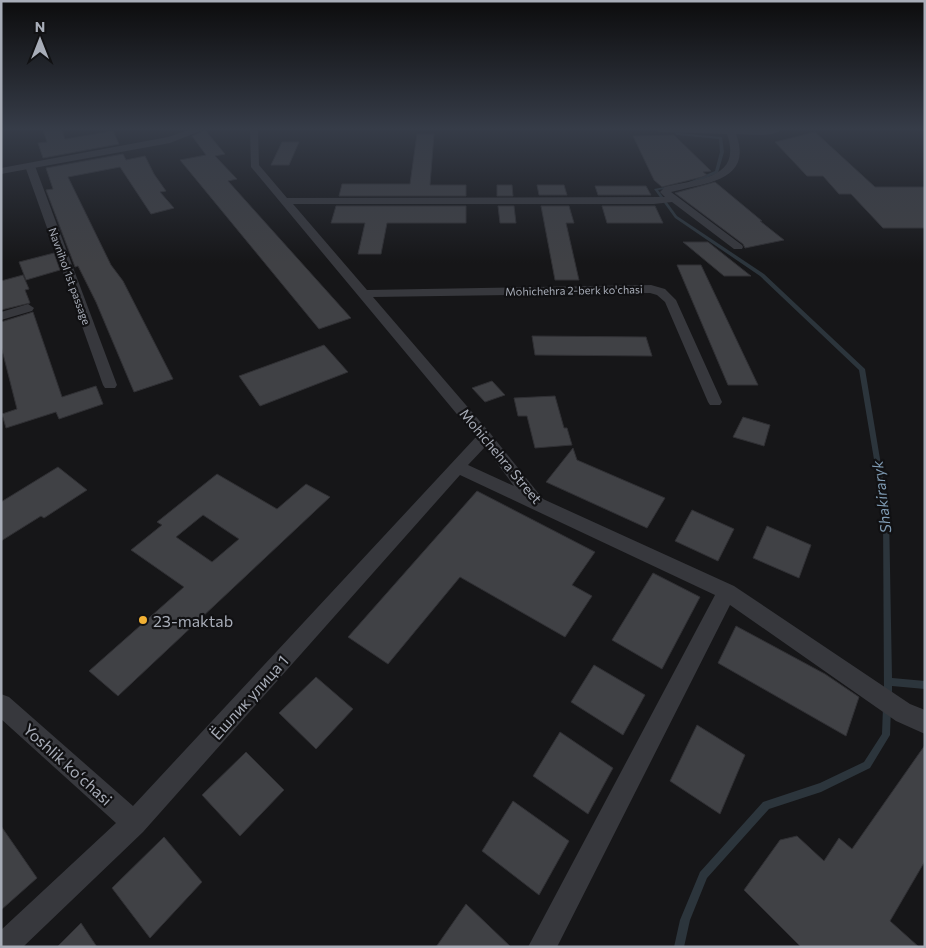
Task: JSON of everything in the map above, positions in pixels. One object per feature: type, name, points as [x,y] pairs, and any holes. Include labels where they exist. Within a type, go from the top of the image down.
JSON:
[{"type":"street","name":"Navnihol 1st passage","points":[[33,174],[110,385]]},
{"type":"street","name":"Mohichehra Street","points":[[262,174],[485,437],[537,504],[727,592],[904,713],[919,718],[925,723]]},
{"type":"street","points":[[723,174],[706,182],[665,190],[674,199],[738,247]]},
{"type":"street","points":[[284,201],[674,199]]},
{"type":"street","name":"Mohichehra 2-berk ko'chasi","points":[[364,294],[651,289],[661,292],[670,300],[715,402]]},
{"type":"street","points":[[1,316],[28,308]]},
{"type":"street","name":"Ёшлик улица 1","points":[[3,947],[134,823],[485,437]]},
{"type":"street","points":[[457,467],[537,504]]},
{"type":"street","points":[[542,947],[727,592]]},
{"type":"street","name":"Yoshlik koʻchasi","points":[[1,704],[134,823]]},
{"type":"building","points":[[48,174],[82,174],[68,177],[111,265],[123,281],[173,379],[134,392],[96,302],[78,266],[75,267],[46,190],[53,189]]},
{"type":"building","points":[[125,174],[154,174],[166,191],[160,192],[174,208],[151,214]]},
{"type":"building","points":[[192,174],[232,174],[237,179],[228,181],[351,318],[319,329]]},
{"type":"building","points":[[411,174],[431,174],[430,185],[466,185],[466,196],[339,196],[342,184],[410,184]]},
{"type":"building","points":[[651,174],[707,175],[662,187],[654,180]]},
{"type":"building","points":[[805,174],[861,174],[875,187],[925,187],[925,228],[883,228],[851,194],[839,194],[823,176],[807,176]]},
{"type":"building","points":[[715,182],[784,240],[745,248],[743,244],[675,193]]},
{"type":"building","points":[[497,185],[512,185],[513,196],[497,196]]},
{"type":"building","points":[[537,185],[564,185],[567,195],[539,195]]},
{"type":"building","points":[[595,186],[646,186],[651,195],[598,195]]},
{"type":"building","points":[[336,206],[466,206],[466,223],[387,223],[381,254],[358,254],[365,223],[331,223]]},
{"type":"building","points":[[498,206],[514,206],[516,223],[500,223]]},
{"type":"building","points":[[541,206],[569,206],[574,223],[566,223],[579,280],[555,280]]},
{"type":"building","points":[[602,206],[655,206],[663,223],[607,223]]},
{"type":"building","points":[[683,242],[708,242],[751,276],[724,276]]},
{"type":"building","points":[[54,253],[60,270],[26,280],[19,262]]},
{"type":"building","points":[[677,265],[701,265],[758,385],[728,385]]},
{"type":"building","points":[[23,275],[29,289],[25,290],[30,303],[1,310],[1,281]]},
{"type":"building","points":[[33,312],[62,397],[96,386],[103,404],[59,419],[56,412],[6,428],[2,414],[17,409],[1,346],[1,322]]},
{"type":"building","points":[[532,336],[646,337],[652,356],[535,355]]},
{"type":"building","points":[[324,345],[348,372],[260,406],[239,376]]},
{"type":"building","points":[[492,381],[505,395],[485,402],[472,388]]},
{"type":"building","points":[[555,396],[564,428],[567,428],[572,445],[535,448],[527,416],[518,416],[514,398]]},
{"type":"building","points":[[743,417],[770,425],[764,446],[733,437]]},
{"type":"building","points":[[573,448],[577,460],[665,498],[647,528],[546,482]]},
{"type":"building","points":[[58,467],[87,490],[44,518],[41,516],[1,541],[1,502]]},
{"type":"building","points":[[217,474],[277,509],[306,484],[330,497],[118,696],[89,671],[184,587],[131,550],[162,525],[157,522]],"holes":[[[203,515],[239,539],[212,562],[176,537]]]},
{"type":"building","points":[[477,491],[595,552],[572,585],[592,596],[565,637],[460,577],[388,664],[348,637]]},
{"type":"building","points":[[692,510],[734,529],[718,561],[675,541]]},
{"type":"building","points":[[767,526],[811,545],[799,578],[753,558]]},
{"type":"building","points":[[653,573],[700,597],[662,669],[612,640]]},
{"type":"building","points":[[736,626],[825,674],[859,697],[846,736],[718,663]]},
{"type":"building","points":[[594,665],[645,695],[623,735],[571,702]]},
{"type":"building","points":[[316,677],[353,709],[316,749],[279,713]]},
{"type":"building","points":[[697,725],[745,755],[720,814],[670,781]]},
{"type":"building","points":[[560,732],[613,768],[588,814],[533,776]]},
{"type":"building","points":[[925,745],[925,861],[890,921],[919,947],[801,947],[744,890],[780,840],[797,836],[824,861],[839,838],[852,849]]},
{"type":"building","points":[[246,752],[284,790],[240,836],[202,795]]},
{"type":"building","points":[[513,801],[569,841],[539,895],[482,851]]},
{"type":"building","points":[[1,826],[37,878],[1,910]]},
{"type":"building","points":[[164,837],[202,882],[150,938],[112,888]]},
{"type":"building","points":[[466,904],[511,947],[436,947]]},
{"type":"building","points":[[81,923],[97,947],[57,947]]},
{"type":"waterway","name":"Shakiraryk","points":[[690,183],[712,174]]},
{"type":"waterway","name":"Shakiraryk","points":[[670,187],[656,189],[676,217],[762,275],[862,369],[886,513],[888,697]]},
{"type":"waterway","points":[[888,682],[925,685]]},
{"type":"waterway","name":"Shakiraryk","points":[[679,947],[685,920],[703,875],[766,805],[821,787],[867,765],[886,735],[887,707]]},
{"type":"place","name":"23-maktab","points":[[143,620]]}]
